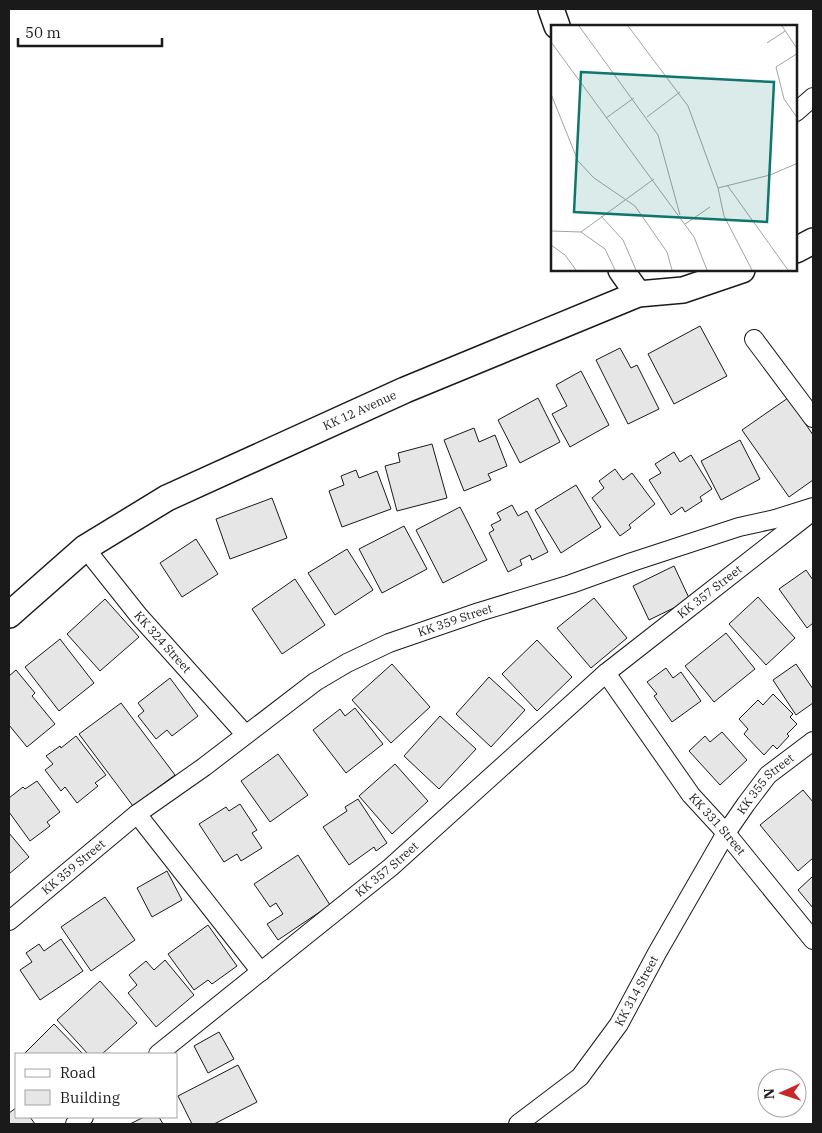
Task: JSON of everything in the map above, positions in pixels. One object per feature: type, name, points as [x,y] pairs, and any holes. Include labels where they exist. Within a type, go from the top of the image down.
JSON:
[{"type":"main road","points":[[551,9],[557,25]]},
{"type":"main road","points":[[797,249],[813,241]]},
{"type":"main road","points":[[622,271],[638,294]]},
{"type":"main road","name":"KK 12 Avenue","points":[[9,615],[85,548],[168,498],[405,390],[638,294],[682,290],[739,271]]},
{"type":"street","points":[[797,111],[813,97]]},
{"type":"street","points":[[754,340],[813,418]]},
{"type":"street","name":"KK 359 Street","points":[[9,921],[137,814],[204,767],[315,682],[347,663],[389,643],[479,612],[571,584],[689,543],[813,507]]},
{"type":"street","name":"KK 357 Street","points":[[159,1053],[391,867],[606,673],[813,511]]},
{"type":"street","name":"KK 324 Street","points":[[85,548],[139,616],[245,734]]},
{"type":"street","name":"KK 331 Street","points":[[606,673],[691,795],[726,833],[813,940]]},
{"type":"street","name":"KK 355 Street","points":[[726,833],[768,775],[813,741]]},
{"type":"street","points":[[137,814],[261,972]]},
{"type":"street","name":"KK 314 Street","points":[[518,1124],[580,1076],[619,1024],[657,953],[726,833]]},
{"type":"building","points":[[700,326],[727,376],[674,404],[648,354]]},
{"type":"building","points":[[620,348],[631,368],[637,365],[659,409],[628,424],[596,360]]},
{"type":"building","points":[[581,371],[609,425],[570,447],[552,414],[567,406],[556,385]]},
{"type":"building","points":[[538,398],[560,442],[520,463],[498,420]]},
{"type":"building","points":[[788,398],[813,435],[813,480],[789,497],[742,430]]},
{"type":"building","points":[[474,428],[479,442],[495,435],[507,466],[488,474],[491,480],[464,491],[444,440]]},
{"type":"building","points":[[740,440],[760,479],[721,500],[701,461]]},
{"type":"building","points":[[432,444],[447,498],[397,511],[385,466],[400,462],[398,453]]},
{"type":"building","points":[[674,452],[680,462],[691,455],[712,489],[700,497],[702,501],[685,512],[682,507],[671,515],[649,480],[661,473],[655,464]]},
{"type":"building","points":[[615,469],[623,480],[632,473],[655,504],[629,525],[631,528],[620,536],[592,498],[604,488],[599,481]]},
{"type":"building","points":[[356,470],[359,478],[377,471],[391,509],[342,527],[329,491],[344,485],[341,476]]},
{"type":"building","points":[[576,485],[601,527],[561,553],[535,510]]},
{"type":"building","points":[[272,498],[287,538],[230,559],[216,519]]},
{"type":"building","points":[[512,505],[518,516],[527,511],[548,552],[532,560],[530,555],[520,560],[522,565],[508,572],[489,533],[494,530],[491,525],[501,520],[497,513]]},
{"type":"building","points":[[460,507],[487,560],[443,583],[416,530]]},
{"type":"building","points":[[404,526],[427,569],[382,593],[359,549]]},
{"type":"building","points":[[196,539],[218,574],[182,597],[160,563]]},
{"type":"building","points":[[347,549],[373,590],[335,615],[308,573]]},
{"type":"building","points":[[674,566],[690,600],[649,620],[633,586]]},
{"type":"building","points":[[806,570],[813,580],[813,623],[807,628],[779,589]]},
{"type":"building","points":[[295,579],[325,625],[282,654],[252,609]]},
{"type":"building","points":[[758,597],[795,638],[766,665],[729,624]]},
{"type":"building","points":[[594,598],[627,638],[591,668],[557,628]]},
{"type":"building","points":[[105,599],[139,637],[100,671],[67,634]]},
{"type":"building","points":[[726,633],[755,669],[714,702],[685,666]]},
{"type":"building","points":[[60,639],[94,683],[59,711],[25,667]]},
{"type":"building","points":[[537,640],[572,677],[537,711],[502,674]]},
{"type":"building","points":[[392,664],[430,707],[391,743],[352,700]]},
{"type":"building","points":[[796,664],[813,689],[813,703],[796,715],[773,680]]},
{"type":"building","points":[[666,668],[673,678],[681,672],[701,701],[672,722],[654,696],[657,694],[647,682]]},
{"type":"building","points":[[16,670],[35,693],[32,696],[55,724],[27,747],[9,725],[9,676]]},
{"type":"building","points":[[489,677],[525,710],[491,747],[456,714]]},
{"type":"building","points":[[170,678],[198,716],[172,736],[167,730],[156,739],[138,716],[144,711],[138,703]]},
{"type":"building","points":[[773,694],[793,714],[790,717],[797,724],[787,734],[789,736],[777,749],[773,745],[764,755],[744,734],[748,729],[739,719],[758,700],[763,705]]},
{"type":"building","points":[[121,703],[175,775],[133,806],[79,734]]},
{"type":"building","points":[[355,708],[383,744],[346,773],[313,730],[340,709],[345,716]]},
{"type":"building","points":[[440,716],[476,749],[439,789],[404,756]]},
{"type":"building","points":[[722,732],[747,760],[720,785],[689,751],[705,736],[710,742]]},
{"type":"building","points":[[76,736],[106,775],[95,783],[98,786],[77,803],[65,787],[61,791],[45,770],[53,764],[46,756],[60,746],[61,748]]},
{"type":"building","points":[[278,754],[308,795],[270,822],[241,781]]},
{"type":"building","points":[[395,764],[428,801],[392,834],[359,796]]},
{"type":"building","points":[[37,781],[60,812],[47,822],[50,826],[30,841],[9,812],[9,798],[23,787],[25,789]]},
{"type":"building","points":[[803,790],[813,802],[813,858],[798,871],[760,825]]},
{"type":"building","points":[[358,799],[387,843],[376,851],[374,847],[349,865],[323,827],[347,811],[345,807]]},
{"type":"building","points":[[240,804],[257,830],[252,833],[262,848],[241,861],[237,854],[224,862],[199,824],[226,807],[229,811]]},
{"type":"building","points":[[9,833],[29,857],[9,874]]},
{"type":"building","points":[[298,855],[330,905],[278,940],[267,924],[283,914],[276,903],[270,907],[254,884]]},
{"type":"building","points":[[167,871],[182,900],[152,917],[137,888]]},
{"type":"building","points":[[813,876],[813,908],[798,890]]},
{"type":"building","points":[[105,897],[135,940],[91,971],[61,927]]},
{"type":"building","points":[[208,925],[237,966],[212,984],[208,980],[194,990],[168,954]]},
{"type":"building","points":[[61,939],[83,971],[40,1000],[20,970],[32,962],[26,953],[39,944],[44,951]]},
{"type":"building","points":[[165,960],[194,995],[156,1027],[128,993],[137,985],[129,975],[146,961],[154,970]]},
{"type":"building","points":[[100,981],[137,1023],[103,1053],[87,1053],[57,1020]]},
{"type":"building","points":[[54,1024],[82,1053],[25,1053]]},
{"type":"building","points":[[219,1032],[234,1059],[208,1073],[194,1046]]},
{"type":"building","points":[[238,1065],[257,1102],[214,1124],[192,1124],[178,1096]]},
{"type":"building","points":[[15,1109],[15,1118],[31,1118],[35,1124],[9,1124],[9,1113]]},
{"type":"building","points":[[142,1118],[160,1118],[163,1124],[130,1124]]}]
